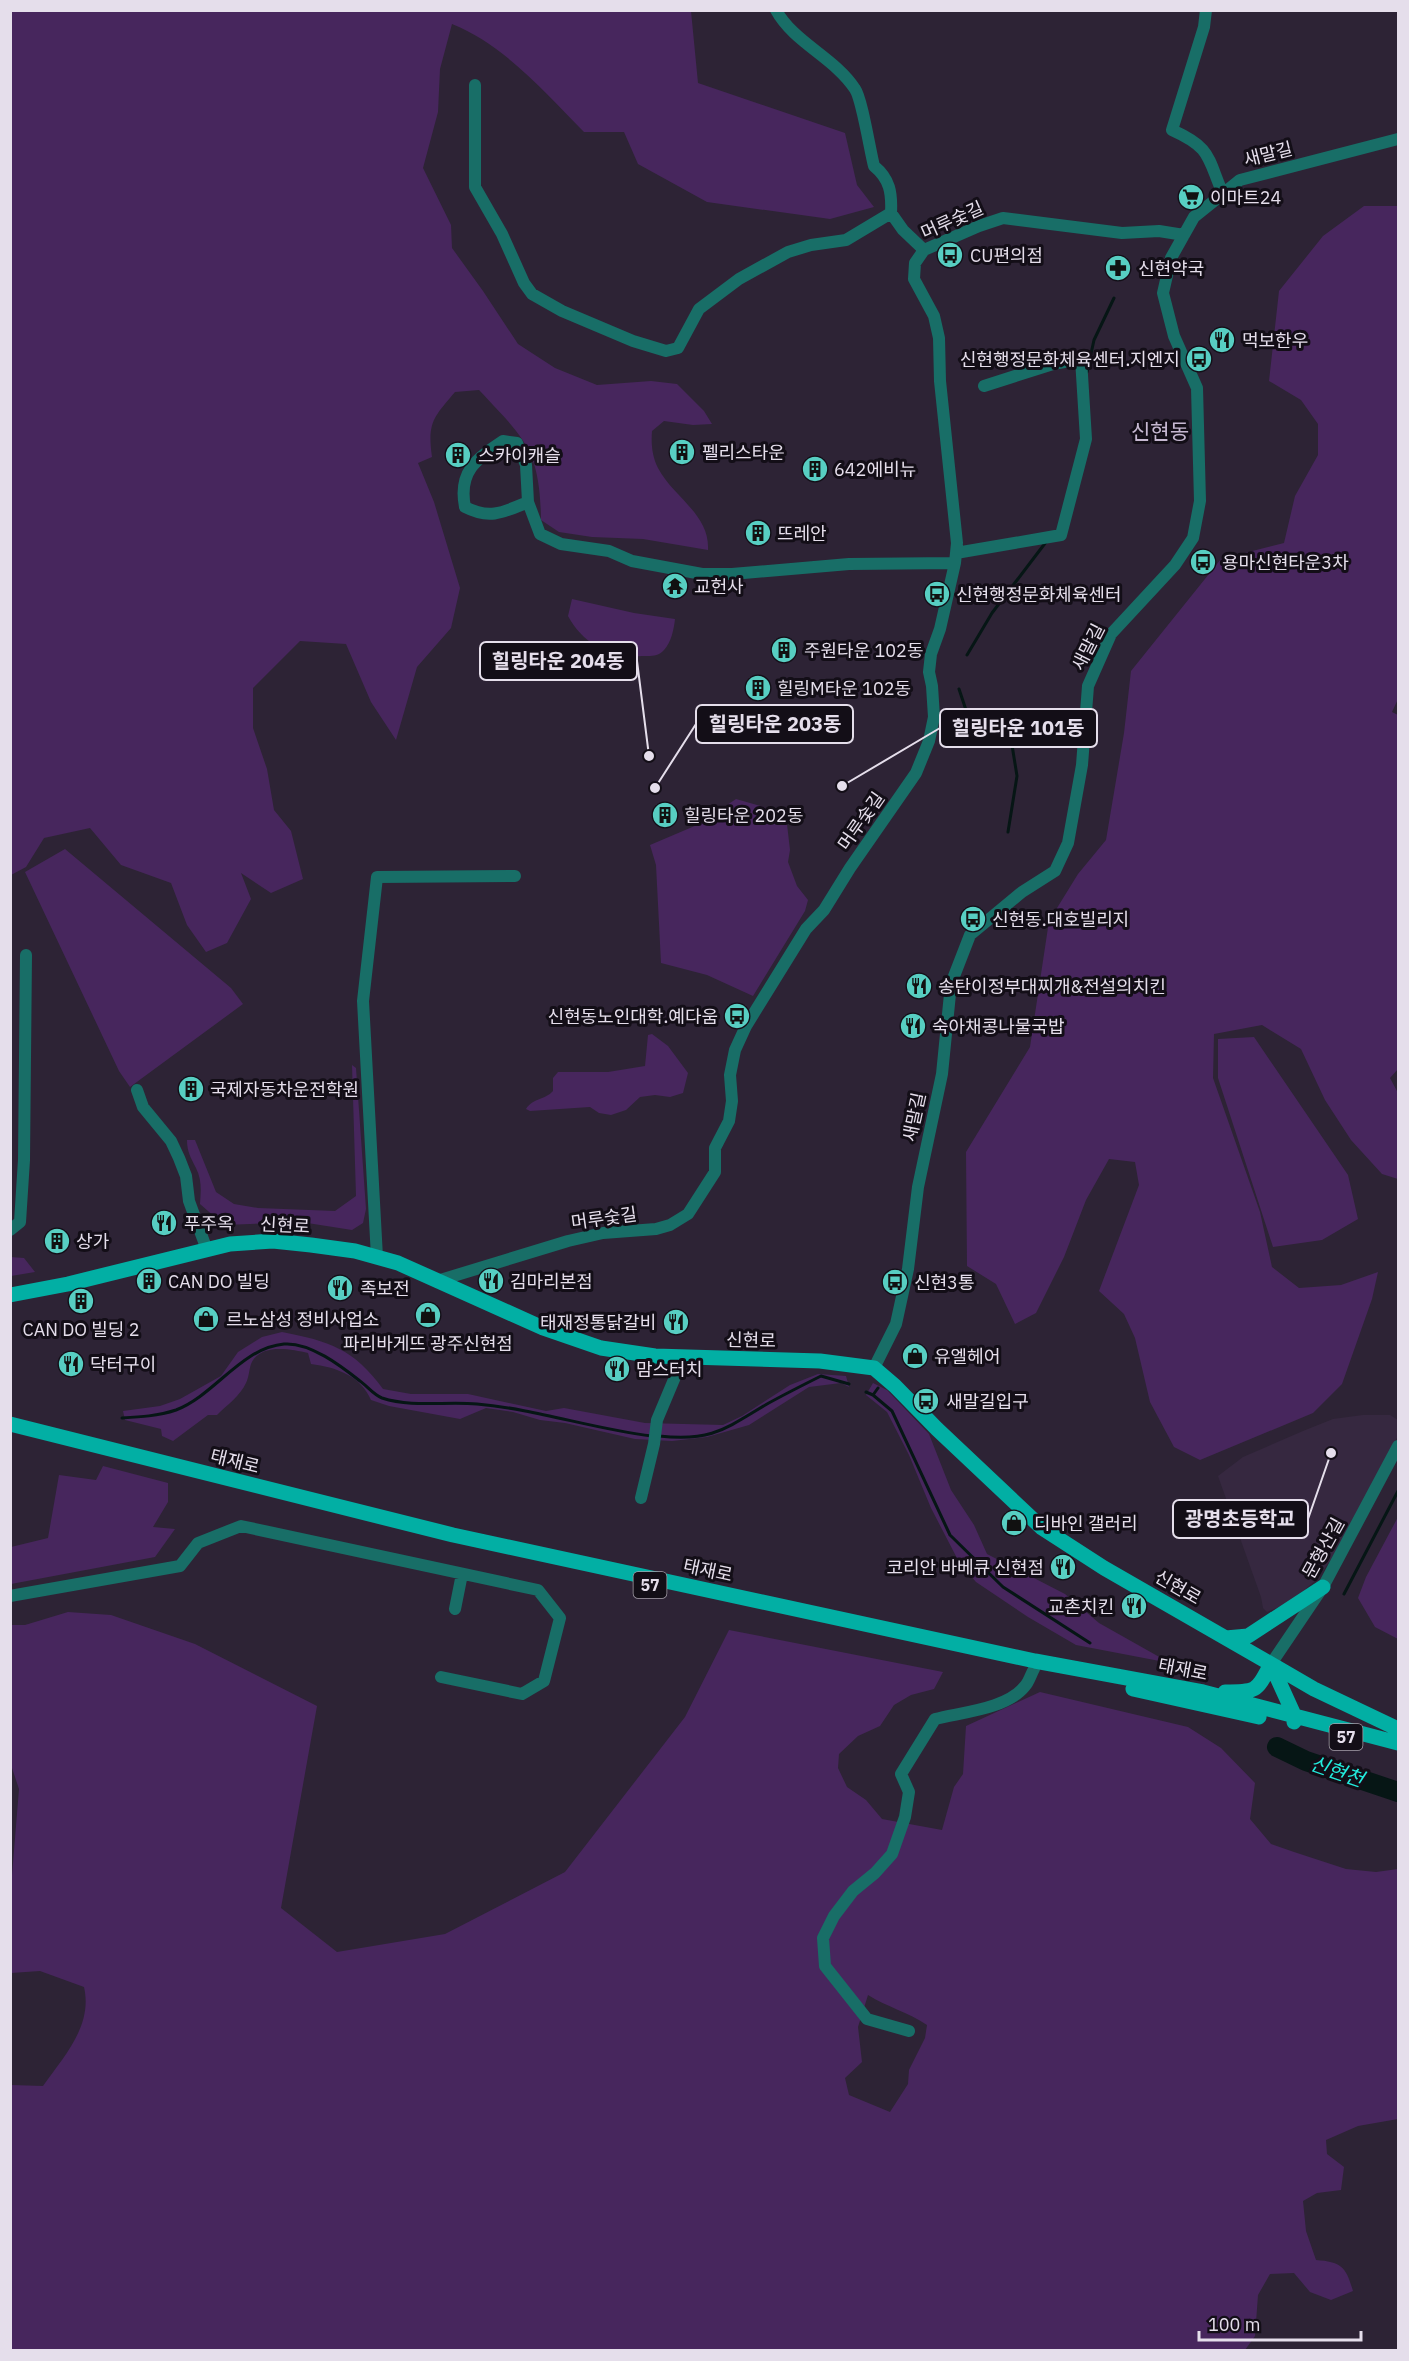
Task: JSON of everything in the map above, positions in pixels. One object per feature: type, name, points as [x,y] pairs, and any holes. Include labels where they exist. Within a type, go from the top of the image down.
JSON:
[{"type":"main road","name":"신현로","points":[[10,1295],[68,1284],[230,1244],[273,1241],[354,1251],[398,1263],[543,1328],[601,1347],[655,1356],[820,1361],[874,1368],[1042,1528],[1104,1568],[1314,1689],[1398,1729]]},
{"type":"main road","name":"태재로","points":[[12,1430],[440,1538],[1034,1669],[1398,1743]]},
{"type":"main road","name":"태재로","points":[[12,1430],[453,1535],[1035,1661],[1203,1692],[1294,1721],[1398,1749]]},
{"type":"main road","points":[[1226,1638],[1248,1636],[1323,1587]]},
{"type":"main road","points":[[1203,1692],[1245,1692],[1259,1686],[1270,1664]]},
{"type":"main road","points":[[1270,1664],[1294,1721]]},
{"type":"street","points":[[776,10],[783,23],[825,57],[856,90],[874,166],[883,173],[892,192],[891,213],[903,230],[924,250]]},
{"type":"street","points":[[1206,10],[1172,130],[1190,138],[1207,152],[1223,194]]},
{"type":"street","points":[[475,85],[476,187],[502,234],[524,283],[532,294],[562,311],[633,341],[666,351],[678,348],[699,309],[739,279],[788,252],[811,245],[846,240],[891,213]]},
{"type":"street","name":"새말길","points":[[874,1368],[896,1324],[908,1269],[918,1187],[942,1074],[951,984],[966,944],[970,935],[1022,892],[1055,871],[1068,843],[1082,765],[1088,686],[1111,634],[1175,565],[1193,538],[1200,501],[1197,388],[1174,336],[1163,293],[1171,258],[1194,217],[1240,180],[1398,139]]},
{"type":"street","name":"머루숯길","points":[[437,1281],[555,1244],[603,1233],[656,1229],[670,1225],[688,1214],[715,1172],[715,1148],[729,1121],[732,1101],[730,1075],[735,1050],[746,1026],[806,929],[825,910],[850,868],[916,773],[929,741],[934,717],[929,672],[931,654],[940,629],[956,558],[954,503],[940,381],[939,338],[934,316],[914,279],[915,262],[924,250],[1003,218],[1122,233],[1159,231],[1184,235]]},
{"type":"street","points":[[528,502],[498,515],[477,513],[465,507],[462,490],[465,478],[480,457],[503,441],[517,443],[526,465],[528,502],[540,534],[561,544],[609,551],[632,561],[702,574],[732,574],[956,558],[1060,535],[1086,439],[1081,359],[1053,364],[984,386]]},
{"type":"street","points":[[377,1257],[363,1001],[377,878],[515,876]]},
{"type":"street","points":[[10,1230],[20,1222],[21,1212],[24,1160],[26,955]]},
{"type":"street","points":[[137,1090],[143,1107],[171,1141],[180,1158],[186,1176],[189,1201],[207,1250]]},
{"type":"street","points":[[641,1498],[654,1444],[657,1420],[683,1358]]},
{"type":"street","name":"문형산길","points":[[1270,1664],[1323,1587],[1398,1446]]},
{"type":"street","points":[[10,1596],[180,1566],[198,1543],[241,1526],[537,1590],[560,1618],[544,1680],[522,1694],[441,1677]]},
{"type":"street","points":[[455,1609],[462,1574]]},
{"type":"street","points":[[909,2031],[867,2019],[825,1966],[823,1938],[834,1916],[853,1891],[875,1874],[892,1854],[905,1817],[909,1792],[901,1774],[935,1719],[992,1707],[1014,1696],[1026,1686],[1034,1669]]},
{"type":"shaded area","points":[[11,10],[691,11],[698,83],[845,133],[857,185],[874,207],[830,219],[707,202],[638,164],[624,132],[584,132],[539,86],[506,57],[471,33],[452,24],[440,69],[438,112],[423,168],[451,225],[452,248],[518,344],[555,368],[597,385],[651,381],[677,384],[704,411],[712,424],[693,425],[664,421],[652,431],[652,441],[653,454],[658,468],[697,516],[707,537],[708,550],[643,539],[592,537],[559,532],[541,520],[540,496],[533,461],[519,434],[479,390],[455,392],[434,421],[431,436],[432,457],[418,463],[434,502],[460,588],[451,628],[417,667],[396,740],[371,702],[346,644],[300,641],[253,688],[253,728],[267,769],[274,810],[291,831],[303,879],[271,893],[241,873],[251,899],[227,943],[206,952],[187,925],[171,883],[121,865],[90,828],[44,838],[26,867],[11,875]]},
{"type":"shaded area","points":[[1364,206],[1398,206],[1398,699],[1392,712],[1398,715],[1398,1069],[1390,1078],[1398,1093],[1398,1179],[1382,1174],[1351,1140],[1325,1100],[1301,1049],[1262,1025],[1214,1034],[1213,1078],[1260,1212],[1272,1267],[1299,1288],[1341,1285],[1378,1272],[1372,1299],[1342,1384],[1313,1413],[1200,1460],[1174,1447],[1150,1402],[1135,1338],[1124,1314],[1099,1291],[1139,1185],[1135,1162],[1109,1159],[1086,1200],[1064,1257],[1036,1313],[1015,1324],[996,1284],[967,1266],[966,1152],[1030,1047],[1049,921],[1078,874],[1106,840],[1124,733],[1131,671],[1221,559],[1284,543],[1295,496],[1318,455],[1318,424],[1301,400],[1269,381],[1279,291],[1323,236]]},
{"type":"shaded area","points":[[572,599],[634,613],[675,619],[670,640],[662,652],[654,656],[630,656],[608,652],[590,641],[574,626],[568,616]]},
{"type":"shaded area","points":[[736,799],[764,807],[787,824],[790,850],[788,862],[797,886],[808,900],[805,911],[753,996],[707,975],[661,963],[656,865],[650,845],[697,825]]},
{"type":"shaded area","points":[[65,849],[231,988],[243,1004],[130,1087],[119,1071],[25,872]]},
{"type":"shaded area","points":[[652,1034],[668,1046],[688,1073],[683,1093],[670,1097],[655,1095],[640,1097],[626,1110],[611,1115],[599,1113],[590,1107],[530,1111],[526,1109],[553,1091],[553,1078],[558,1072],[608,1072],[645,1066],[648,1035]]},
{"type":"shaded area","points":[[1254,1037],[1348,1175],[1358,1219],[1322,1240],[1273,1247],[1218,1078],[1218,1039]]},
{"type":"shaded area","points":[[352,1065],[356,1068],[366,1209],[363,1223],[352,1230],[301,1222],[224,1225],[200,1204],[201,1190],[198,1172],[187,1140],[195,1140],[216,1192],[234,1204],[258,1208],[335,1211],[356,1196]]},
{"type":"shaded area","points":[[10,1257],[24,1258],[35,1272],[11,1276]]},
{"type":"shaded area","points":[[282,1332],[314,1339],[339,1349],[362,1364],[383,1389],[411,1394],[468,1394],[546,1411],[564,1408],[645,1423],[723,1425],[742,1416],[790,1385],[818,1374],[846,1376],[849,1387],[841,1383],[809,1387],[749,1425],[707,1437],[672,1441],[635,1439],[486,1408],[460,1419],[389,1406],[371,1400],[361,1385],[347,1374],[311,1364],[308,1353],[276,1349],[268,1350],[255,1357],[243,1388],[217,1415],[208,1415],[173,1441],[162,1436],[161,1429],[125,1420],[123,1411],[160,1406],[180,1399],[221,1376],[238,1352],[262,1337]]},
{"type":"shaded area","points":[[873,1383],[887,1390],[929,1434],[951,1490],[974,1525],[987,1554],[1065,1594],[1099,1623],[1170,1663],[1076,1645],[1028,1617],[976,1582],[959,1562],[931,1508],[909,1455],[887,1412],[866,1395]]},
{"type":"shaded area","points":[[1363,1415],[1390,1415],[1398,1420],[1398,1436],[1339,1548],[1318,1578],[1291,1602],[1267,1612],[1263,1608],[1218,1476],[1243,1457],[1303,1431],[1333,1419]]},
{"type":"shaded area","points":[[103,1466],[168,1483],[168,1502],[153,1527],[175,1529],[155,1557],[11,1584],[11,1547],[48,1538],[59,1475],[96,1480]]},
{"type":"shaded area","points":[[1398,1517],[1398,1639],[1375,1627],[1358,1598],[1366,1577]]},
{"type":"shaded area","points":[[68,1612],[111,1615],[195,1644],[317,1706],[281,1908],[337,1952],[445,1934],[565,1872],[685,1717],[729,1630],[943,1672],[934,1689],[911,1695],[894,1705],[880,1726],[858,1736],[839,1754],[838,1768],[847,1787],[866,1800],[882,1819],[942,1830],[954,1787],[963,1774],[966,1726],[1040,1692],[1188,1727],[1221,1748],[1255,1783],[1250,1819],[1271,1844],[1346,1869],[1376,1872],[1398,1869],[1398,2119],[1358,2126],[1326,2140],[1327,2154],[1344,2167],[1341,2190],[1317,2193],[1303,2201],[1306,2231],[1316,2260],[1332,2262],[1342,2267],[1353,2291],[1331,2300],[1310,2292],[1294,2273],[1270,2274],[1258,2295],[1255,2336],[1245,2350],[11,2350],[11,2085],[43,2086],[75,2040],[81,2028],[86,2001],[84,1987],[40,1971],[11,1973],[10,1900],[19,1789],[11,1765],[11,1625],[25,1625]],"holes":[[[868,1995],[927,2025],[925,2038],[909,2070],[908,2084],[890,2112],[849,2095],[845,2078],[862,2062],[858,2027]]]},
{"type":"waterway","points":[[1087,372],[1094,340],[1114,298]]},
{"type":"waterway","points":[[967,655],[992,613],[1046,542]]},
{"type":"waterway","points":[[959,689],[977,736],[1003,739],[1012,745],[1017,776],[1008,832]]},
{"type":"waterway","points":[[122,1418],[156,1415],[176,1410],[203,1394],[254,1354],[269,1347],[294,1344],[325,1356],[382,1398],[417,1404],[465,1403],[499,1407],[652,1436]]},
{"type":"waterway","points":[[659,1436],[692,1437],[717,1432],[821,1376],[849,1384]]},
{"type":"waterway","points":[[873,1395],[878,1388]]},
{"type":"waterway","points":[[866,1392],[892,1411],[950,1535],[1003,1587],[1090,1643]]},
{"type":"waterway","points":[[1344,1594],[1398,1491]]},
{"type":"waterway","name":"신현천","points":[[1277,1747],[1306,1761],[1398,1792]]},
{"type":"place","name":"이마트24","points":[[1191,197]]},
{"type":"place","name":"CU편의점","points":[[950,255]]},
{"type":"place","name":"신현약국","points":[[1118,268]]},
{"type":"place","name":"먹보한우","points":[[1222,340]]},
{"type":"place","name":"신현행정문화체육센터.지엔지","points":[[1199,359]]},
{"type":"place","name":"펠리스타운","points":[[682,452]]},
{"type":"place","name":"스카이캐슬","points":[[458,455]]},
{"type":"place","name":"642에비뉴","points":[[815,469]]},
{"type":"place","name":"뜨레안","points":[[758,533]]},
{"type":"place","name":"용마신현타운3차","points":[[1203,562]]},
{"type":"place","name":"교헌사","points":[[675,586]]},
{"type":"place","name":"신현행정문화체육센터","points":[[937,594]]},
{"type":"place","name":"주원타운 102동","points":[[784,650]]},
{"type":"place","name":"힐링M타운 102동","points":[[758,688]]},
{"type":"place","name":"힐링타운 204동","points":[[649,756]]},
{"type":"place","name":"힐링타운 101동","points":[[842,786]]},
{"type":"place","name":"힐링타운 203동","points":[[655,788]]},
{"type":"place","name":"힐링타운 202동","points":[[665,815]]},
{"type":"place","name":"신현동.대호빌리지","points":[[973,919]]},
{"type":"place","name":"송탄이정부대찌개&전설의치킨","points":[[919,986]]},
{"type":"place","name":"신현동노인대학.예다움","points":[[737,1016]]},
{"type":"place","name":"숙아채콩나물국밥","points":[[913,1026]]},
{"type":"place","name":"국제자동차운전학원","points":[[191,1089]]},
{"type":"place","name":"푸주옥","points":[[164,1223]]},
{"type":"place","name":"상가","points":[[57,1241]]},
{"type":"place","name":"CAN DO 빌딩","points":[[149,1281]]},
{"type":"place","name":"김마리본점","points":[[491,1281]]},
{"type":"place","name":"신현3통","points":[[895,1282]]},
{"type":"place","name":"족보전","points":[[340,1288]]},
{"type":"place","name":"CAN DO 빌딩 2","points":[[81,1301]]},
{"type":"place","name":"파리바게뜨 광주신현점","points":[[428,1315]]},
{"type":"place","name":"르노삼성 정비사업소","points":[[206,1319]]},
{"type":"place","name":"태재정통닭갈비","points":[[676,1322]]},
{"type":"place","name":"유엘헤어","points":[[915,1356]]},
{"type":"place","name":"닥터구이","points":[[71,1364]]},
{"type":"place","name":"맘스터치","points":[[617,1369]]},
{"type":"place","name":"새말길입구","points":[[926,1401]]},
{"type":"place","name":"광명초등학교","points":[[1331,1453]]},
{"type":"place","name":"디바인 갤러리","points":[[1014,1523]]},
{"type":"place","name":"코리안 바베큐 신현점","points":[[1063,1567]]},
{"type":"place","name":"교촌치킨","points":[[1134,1606]]},
{"type":"district","name":"신현동","points":[[1160,431]]}]
